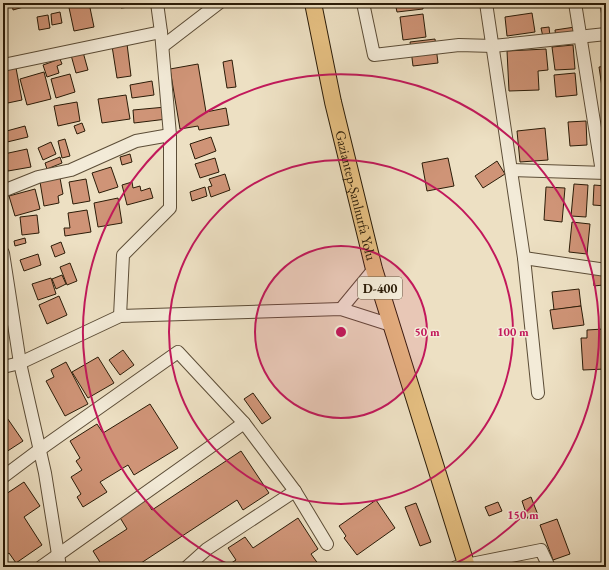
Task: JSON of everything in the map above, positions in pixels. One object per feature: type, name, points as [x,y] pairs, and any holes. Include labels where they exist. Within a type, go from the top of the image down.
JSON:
[{"type":"main road","name":"Gaziantep-Şanlıurfa Yolu","points":[[313,3],[333,102],[374,269],[463,566]]},
{"type":"street","points":[[120,316],[123,255],[170,208],[170,135],[157,3]]},
{"type":"street","points":[[162,46],[219,3]]},
{"type":"street","points":[[363,3],[374,54],[459,45],[493,46],[606,34]]},
{"type":"street","points":[[486,3],[524,258],[538,393]]},
{"type":"street","points":[[511,170],[604,173],[575,3]]},
{"type":"street","points":[[3,65],[161,32]]},
{"type":"street","points":[[3,191],[38,177],[72,170],[136,142],[170,135]]},
{"type":"street","points":[[3,253],[20,362],[44,473],[60,567]]},
{"type":"street","points":[[524,258],[606,270]]},
{"type":"street","points":[[341,309],[374,269]]},
{"type":"street","points":[[3,367],[20,362],[120,316],[341,309],[391,325]]},
{"type":"street","points":[[3,477],[178,352],[244,423],[295,490],[327,544]]},
{"type":"street","points":[[3,374],[20,362]]},
{"type":"street","points":[[41,567],[244,423]]},
{"type":"street","points":[[187,567],[206,549],[295,490]]},
{"type":"street","points":[[463,566],[541,550],[549,567]]},
{"type":"building","points":[[12,3],[26,3],[27,6],[13,10]]},
{"type":"building","points":[[68,3],[89,3],[94,27],[74,31]]},
{"type":"building","points":[[120,3],[138,3],[138,6],[121,8]]},
{"type":"building","points":[[395,3],[423,3],[423,9],[397,12]]},
{"type":"building","points":[[600,3],[606,3],[606,23],[603,24]]},
{"type":"building","points":[[60,12],[62,23],[52,25],[51,14]]},
{"type":"building","points":[[532,13],[535,32],[507,36],[505,17]]},
{"type":"building","points":[[423,14],[426,37],[403,40],[400,17]]},
{"type":"building","points":[[48,15],[50,28],[39,30],[37,17]]},
{"type":"building","points":[[549,27],[550,36],[543,37],[541,28]]},
{"type":"building","points":[[575,27],[576,36],[556,38],[555,30]]},
{"type":"building","points":[[435,39],[438,63],[413,66],[410,42]]},
{"type":"building","points":[[127,44],[131,76],[117,78],[112,46]]},
{"type":"building","points":[[573,45],[575,69],[555,70],[552,47]]},
{"type":"building","points":[[546,49],[548,70],[538,71],[539,90],[509,91],[507,51]]},
{"type":"building","points":[[83,52],[88,70],[76,73],[71,55]]},
{"type":"building","points":[[60,59],[62,64],[57,66],[59,73],[47,77],[43,65]]},
{"type":"building","points":[[232,60],[236,87],[227,88],[223,62]]},
{"type":"building","points":[[198,64],[206,112],[226,108],[229,125],[199,130],[198,126],[180,129],[170,69]]},
{"type":"building","points":[[606,66],[606,87],[602,87],[599,67]]},
{"type":"building","points":[[16,68],[22,100],[3,104],[3,70]]},
{"type":"building","points":[[44,72],[51,99],[27,105],[20,79]]},
{"type":"building","points":[[575,73],[577,95],[556,97],[554,75]]},
{"type":"building","points":[[70,74],[75,92],[56,98],[51,79]]},
{"type":"building","points":[[152,81],[154,95],[132,98],[130,85]]},
{"type":"building","points":[[126,95],[130,119],[102,123],[98,99]]},
{"type":"building","points":[[77,102],[80,121],[58,126],[54,106]]},
{"type":"building","points":[[166,107],[167,119],[134,123],[133,110]]},
{"type":"building","points":[[586,121],[587,145],[570,146],[568,122]]},
{"type":"building","points":[[82,123],[85,131],[77,134],[74,126]]},
{"type":"building","points":[[25,126],[28,137],[3,143],[3,132]]},
{"type":"building","points":[[545,128],[548,160],[520,162],[517,131]]},
{"type":"building","points":[[211,137],[216,151],[195,159],[190,144]]},
{"type":"building","points":[[65,139],[70,156],[62,158],[58,141]]},
{"type":"building","points":[[51,142],[56,154],[43,160],[38,148]]},
{"type":"building","points":[[27,149],[31,167],[8,171],[4,154]]},
{"type":"building","points":[[130,154],[132,162],[122,165],[120,157]]},
{"type":"building","points":[[60,157],[62,163],[47,169],[45,163]]},
{"type":"building","points":[[215,158],[219,172],[200,178],[195,164]]},
{"type":"building","points":[[448,158],[454,186],[427,191],[422,163]]},
{"type":"building","points":[[497,161],[505,174],[483,188],[475,176]]},
{"type":"building","points":[[111,167],[118,187],[99,193],[92,173]]},
{"type":"building","points":[[225,174],[230,190],[211,197],[208,187],[212,186],[209,179]]},
{"type":"building","points":[[60,178],[63,194],[58,196],[59,203],[44,206],[40,182]]},
{"type":"building","points":[[86,179],[90,201],[73,204],[69,182]]},
{"type":"building","points":[[132,182],[133,188],[140,186],[141,191],[150,188],[153,198],[127,205],[122,185]]},
{"type":"building","points":[[574,184],[588,185],[586,217],[571,216]]},
{"type":"building","points":[[594,185],[606,186],[606,206],[593,205]]},
{"type":"building","points":[[205,187],[207,196],[192,201],[190,192]]},
{"type":"building","points":[[546,187],[565,188],[562,222],[544,220]]},
{"type":"building","points":[[35,189],[40,209],[15,216],[9,196]]},
{"type":"building","points":[[118,198],[122,223],[98,227],[94,203]]},
{"type":"building","points":[[87,210],[91,232],[65,236],[64,228],[70,228],[68,213]]},
{"type":"building","points":[[37,215],[39,233],[22,235],[20,217]]},
{"type":"building","points":[[572,222],[590,224],[587,254],[569,252]]},
{"type":"building","points":[[25,238],[26,243],[15,246],[14,241]]},
{"type":"building","points":[[61,242],[65,253],[55,257],[51,246]]},
{"type":"building","points":[[38,254],[41,265],[24,271],[20,260]]},
{"type":"building","points":[[70,263],[77,281],[67,285],[60,267]]},
{"type":"building","points":[[593,273],[602,273],[603,285],[594,286]]},
{"type":"building","points":[[62,275],[66,284],[56,289],[52,279]]},
{"type":"building","points":[[51,278],[56,294],[38,300],[32,284]]},
{"type":"building","points":[[579,289],[581,306],[554,310],[552,292]]},
{"type":"building","points":[[59,296],[67,315],[47,324],[39,305]]},
{"type":"building","points":[[581,306],[584,325],[553,329],[550,310]]},
{"type":"building","points":[[603,329],[605,369],[583,370],[581,338],[587,338],[587,330]]},
{"type":"building","points":[[123,350],[134,365],[120,375],[109,360]]},
{"type":"building","points":[[98,357],[114,383],[88,398],[72,372]]},
{"type":"building","points":[[66,362],[88,404],[65,416],[46,381],[54,377],[51,370]]},
{"type":"building","points":[[253,393],[271,418],[262,424],[244,399]]},
{"type":"building","points":[[150,404],[178,448],[134,475],[128,465],[100,482],[107,492],[83,507],[77,497],[81,494],[71,477],[82,470],[76,461],[80,458],[70,441],[97,424],[103,433]]},
{"type":"building","points":[[3,412],[23,441],[3,454]]},
{"type":"building","points":[[241,451],[269,493],[243,510],[237,500],[135,567],[103,567],[93,551],[127,529],[119,516],[145,499],[152,510]]},
{"type":"building","points":[[24,482],[40,506],[24,517],[42,545],[16,563],[9,553],[3,557],[3,496]]},
{"type":"building","points":[[531,497],[538,515],[528,519],[522,501]]},
{"type":"building","points":[[376,500],[395,528],[357,555],[344,538],[346,536],[339,526]]},
{"type":"building","points":[[498,502],[502,511],[489,516],[485,507]]},
{"type":"building","points":[[416,503],[431,542],[420,546],[405,507]]},
{"type":"building","points":[[298,518],[318,549],[311,554],[319,565],[316,567],[225,567],[236,560],[228,548],[245,537],[253,548]]},
{"type":"building","points":[[557,519],[570,554],[553,560],[540,525]]}]
